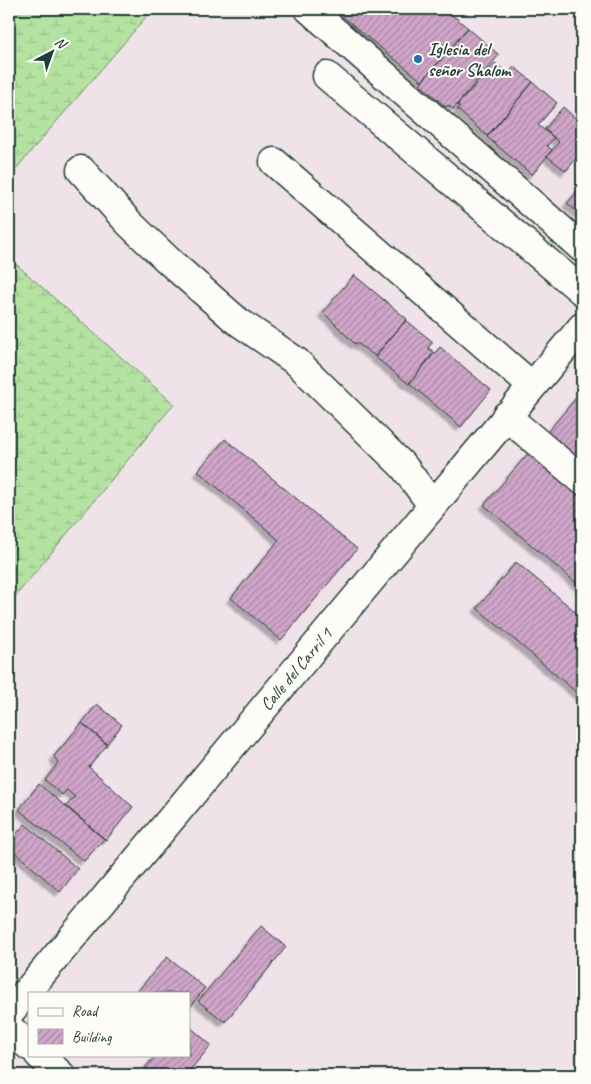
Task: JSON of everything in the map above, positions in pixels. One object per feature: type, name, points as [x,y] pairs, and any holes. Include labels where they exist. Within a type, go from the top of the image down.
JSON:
[{"type":"street","points":[[309,9],[582,248]]},
{"type":"street","points":[[328,76],[582,291]]},
{"type":"street","points":[[274,162],[532,386]]},
{"type":"street","points":[[81,170],[130,224],[170,262],[236,320],[297,362],[404,467],[432,505]]},
{"type":"street","name":"Calle del Carril 1","points":[[9,1013],[582,327]]},
{"type":"street","points":[[506,416],[582,480]]},
{"type":"street","points":[[9,1028],[28,1045]]},
{"type":"street","points":[[40,1056],[61,1075]]},
{"type":"green space","points":[[9,9],[153,9],[9,177]]},
{"type":"green space","points":[[9,258],[174,404],[9,604]]},
{"type":"building","name":"Iglesia del señor Shalom","points":[[334,9],[445,9],[468,28],[422,81]]},
{"type":"building","points":[[468,28],[499,55],[453,109],[448,105],[446,107],[420,84]]},
{"type":"building","points":[[495,63],[508,74],[514,67],[533,82],[487,136],[457,109],[460,107],[457,105]]},
{"type":"building","points":[[533,82],[557,103],[538,125],[554,138],[547,146],[552,150],[532,175],[487,137]]},
{"type":"building","points":[[563,107],[582,124],[582,151],[566,171],[547,156],[559,142],[545,129]]},
{"type":"building","points":[[582,186],[582,216],[567,203]]},
{"type":"building","points":[[354,275],[407,319],[375,356],[357,343],[355,344],[323,312]]},
{"type":"building","points":[[406,320],[433,342],[428,348],[434,352],[409,384],[375,357]]},
{"type":"building","points":[[440,347],[491,390],[461,427],[409,383]]},
{"type":"building","points":[[582,391],[582,468],[544,436]]},
{"type":"building","points":[[225,439],[357,549],[281,640],[231,598],[279,540],[198,471]]},
{"type":"building","points":[[530,451],[582,496],[582,588],[484,505]]},
{"type":"building","points":[[516,562],[582,617],[582,697],[477,608]]},
{"type":"building","points":[[97,704],[122,725],[107,744],[82,723]]},
{"type":"building","points":[[82,723],[107,745],[89,767],[133,807],[106,840],[66,806],[75,797],[67,790],[62,795],[45,780],[58,763],[54,756]]},
{"type":"building","points":[[39,784],[104,839],[84,861],[19,810]]},
{"type":"building","points":[[25,824],[78,869],[60,892],[9,847],[9,843]]},
{"type":"building","points":[[261,926],[286,947],[225,1022],[198,1001]]},
{"type":"building","points":[[167,957],[205,988],[190,1008],[190,992],[137,992]]},
{"type":"building","points":[[190,1027],[211,1045],[186,1075],[155,1075],[145,1068],[155,1056],[190,1056]]},
{"type":"place","name":"Iglesia del señor Shalom","points":[[418,59]]}]
